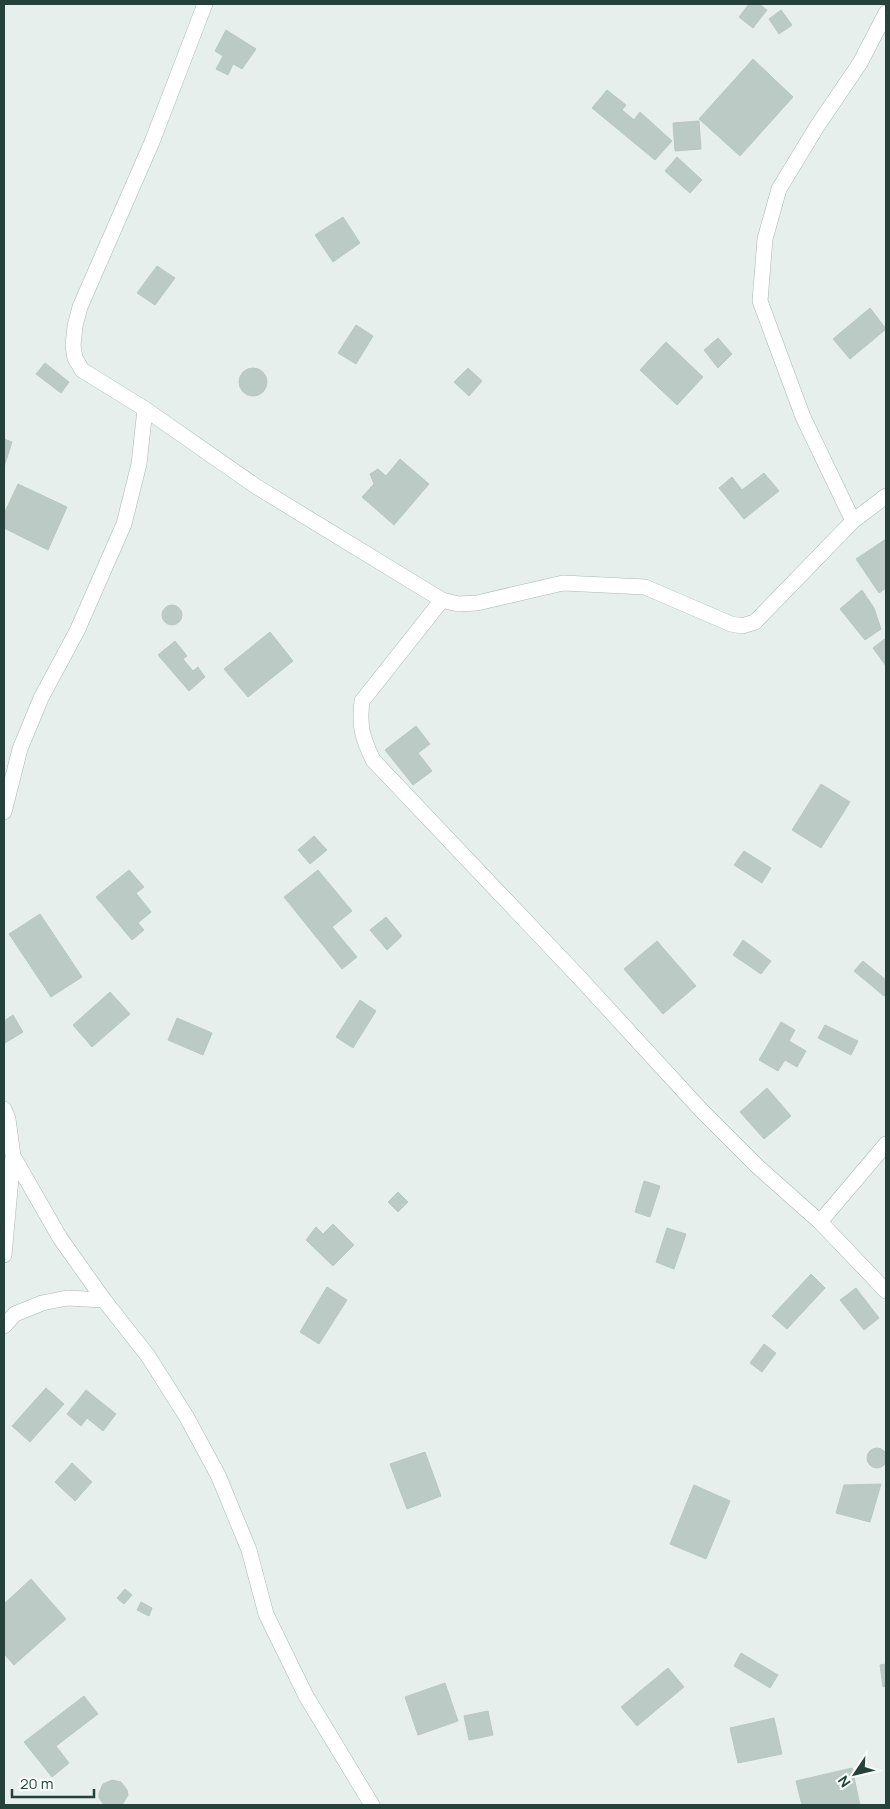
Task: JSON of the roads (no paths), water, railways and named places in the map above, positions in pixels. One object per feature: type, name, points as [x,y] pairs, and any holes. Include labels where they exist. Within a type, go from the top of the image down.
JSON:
[{"type":"street","points":[[205,4],[152,142],[80,307],[75,326],[73,346],[75,358],[82,370],[257,487],[442,600],[458,604],[477,603],[563,583],[645,587],[731,624],[742,626],[755,622],[853,522],[886,496]]},
{"type":"street","points":[[853,522],[803,417],[760,301],[765,240],[779,189],[816,128],[860,63],[886,13]]},
{"type":"street","points":[[4,812],[20,749],[38,707],[77,631],[124,524],[139,464],[144,410]]},
{"type":"street","points":[[442,600],[362,701],[360,719],[362,736],[373,760],[578,976],[702,1111],[757,1166],[820,1222],[886,1291]]},
{"type":"street","points":[[4,1110],[8,1119],[14,1156],[4,1255]]},
{"type":"street","points":[[820,1222],[886,1144]]},
{"type":"street","points":[[14,1156],[60,1238],[104,1300],[148,1356],[186,1416],[218,1475],[249,1550],[266,1614],[306,1696],[372,1805]]},
{"type":"street","points":[[4,1326],[15,1314],[42,1303],[67,1298],[104,1300]]}]
